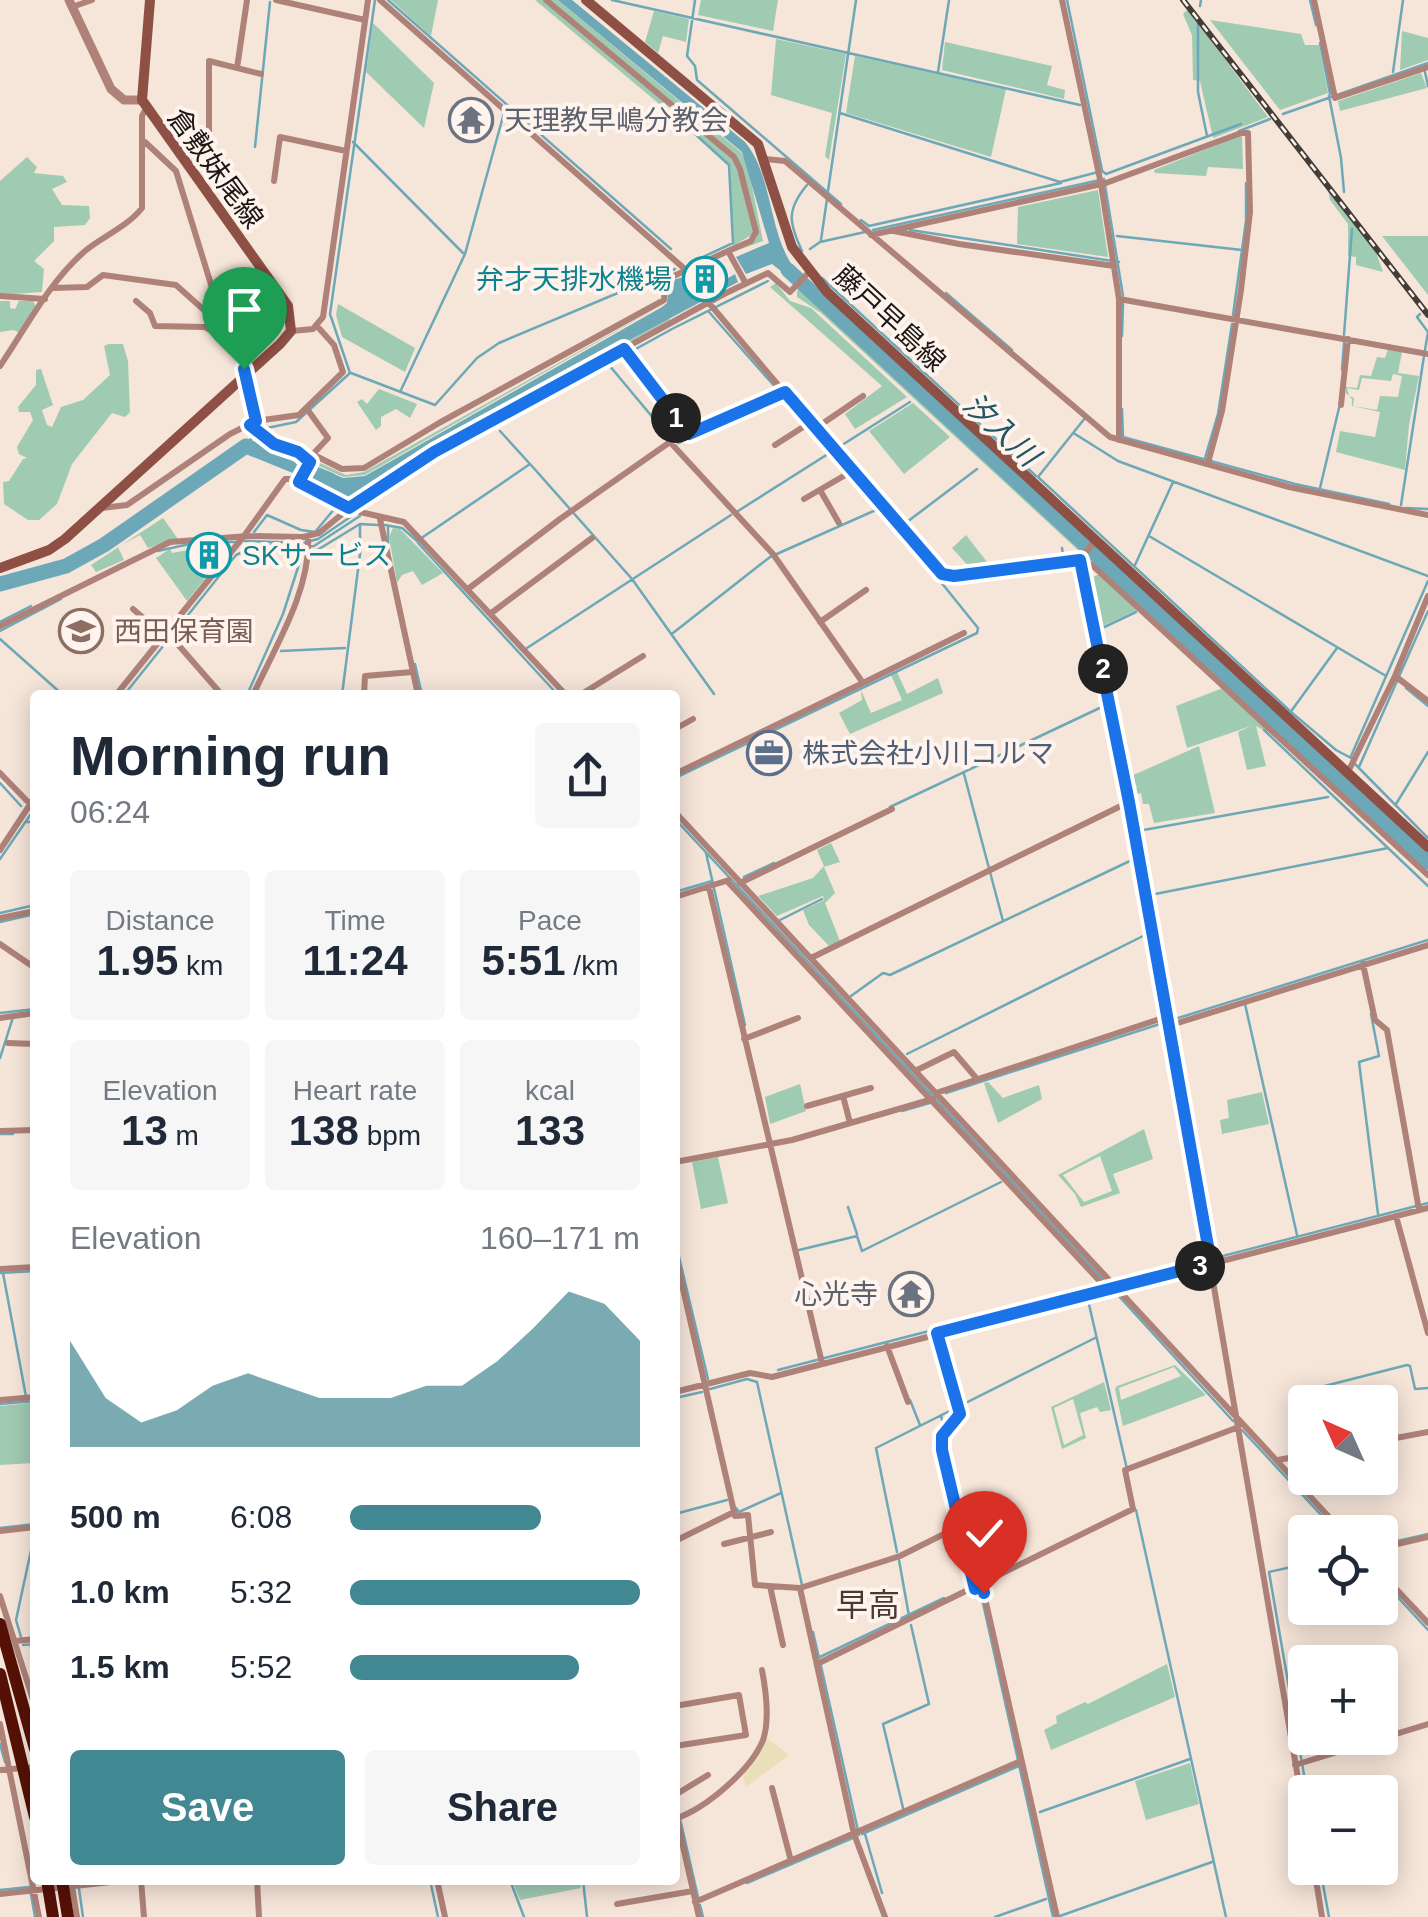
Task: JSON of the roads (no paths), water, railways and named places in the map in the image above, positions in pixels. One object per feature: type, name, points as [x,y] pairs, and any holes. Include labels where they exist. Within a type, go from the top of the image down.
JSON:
[{"type":"highway","points":[[0,1624],[30,1731]]},
{"type":"highway","points":[[0,1674],[30,1797]]},
{"type":"highway","points":[[47,1885],[52,1917]]},
{"type":"highway","points":[[68,1885],[68,1917]]},
{"type":"main road","name":"倉敷妹尾線","points":[[150,0],[144,104],[285,302],[291,325]]},
{"type":"main road","name":"藤戸早島線","points":[[586,0],[748,134],[765,159],[786,233],[808,275],[1095,541],[1352,766],[1428,847]]},
{"type":"main road","points":[[0,568],[49,550],[65,539],[280,344],[291,325]]},
{"type":"street","points":[[0,366],[52,288],[86,250],[135,218],[142,208],[144,104],[124,100],[111,89],[71,4],[92,0]]},
{"type":"street","points":[[236,68],[248,0]]},
{"type":"street","points":[[276,0],[366,20]]},
{"type":"street","points":[[222,318],[245,297],[291,325],[307,331],[318,326],[324,311],[368,0]]},
{"type":"street","points":[[380,0],[687,270]]},
{"type":"street","points":[[145,142],[176,171],[226,332],[245,375],[254,423],[274,444],[298,452],[309,464],[364,468],[664,300],[665,280],[751,241],[756,232],[738,162],[546,0]]},
{"type":"street","points":[[1062,0],[1122,299],[1120,440]]},
{"type":"street","points":[[1314,0],[1334,93],[1428,67]]},
{"type":"street","points":[[209,142],[209,61],[261,74]]},
{"type":"street","points":[[867,233],[1101,180],[1248,133],[1250,212],[1222,411],[1208,461]]},
{"type":"street","points":[[274,180],[280,137],[346,151]]},
{"type":"street","points":[[765,159],[785,162],[1110,437],[1323,495],[1428,514]]},
{"type":"street","points":[[892,230],[959,244],[1114,263]]},
{"type":"street","points":[[728,251],[746,283]]},
{"type":"street","points":[[0,626],[154,548],[199,538],[308,538],[434,452],[711,307],[746,283],[768,273],[790,292],[808,275]]},
{"type":"street","points":[[52,288],[86,287],[103,276],[176,285],[204,310],[222,318]]},
{"type":"street","points":[[0,296],[45,298]]},
{"type":"street","points":[[1122,299],[1428,354]]},
{"type":"street","points":[[136,302],[150,314],[156,326],[205,327],[220,334],[226,332]]},
{"type":"street","points":[[711,307],[938,571],[950,576],[1080,557],[1095,541]]},
{"type":"street","points":[[97,508],[127,505],[230,434],[254,423],[309,412],[342,372],[334,345],[318,326]]},
{"type":"street","points":[[1341,405],[1348,339]]},
{"type":"street","points":[[625,352],[689,434]]},
{"type":"street","points":[[468,590],[670,442],[785,392]]},
{"type":"street","points":[[776,445],[863,396]]},
{"type":"street","points":[[299,482],[328,438],[309,412]]},
{"type":"street","points":[[670,442],[774,556],[862,683]]},
{"type":"street","points":[[804,499],[851,472]]},
{"type":"street","points":[[120,690],[249,536],[284,479],[299,482],[381,523],[404,522],[561,690]]},
{"type":"street","points":[[820,490],[839,523]]},
{"type":"street","points":[[381,523],[417,690]]},
{"type":"street","points":[[255,690],[290,614],[309,558],[308,538]]},
{"type":"street","points":[[490,614],[592,538]]},
{"type":"street","points":[[1080,557],[1167,1021],[1300,1775]]},
{"type":"street","points":[[1080,557],[1428,875]]},
{"type":"street","points":[[820,622],[866,590]]},
{"type":"street","points":[[1352,766],[1397,678],[1428,596]]},
{"type":"street","points":[[133,609],[165,634],[217,690]]},
{"type":"street","points":[[680,772],[964,633]]},
{"type":"street","points":[[588,690],[643,656]]},
{"type":"street","points":[[364,690],[365,676],[412,672]]},
{"type":"street","points":[[1397,678],[1428,702]]},
{"type":"street","points":[[680,726],[693,719]]},
{"type":"street","points":[[0,773],[30,799]]},
{"type":"street","points":[[811,958],[1126,803]]},
{"type":"street","points":[[0,850],[30,804]]},
{"type":"street","points":[[740,883],[892,809]]},
{"type":"street","points":[[680,818],[730,878],[1327,1515]]},
{"type":"street","points":[[730,878],[740,883],[916,1071],[1006,1180],[1107,1289]]},
{"type":"street","points":[[680,896],[730,878]]},
{"type":"street","points":[[712,886],[821,1360]]},
{"type":"street","points":[[0,918],[30,911]]},
{"type":"street","points":[[0,944],[30,965]]},
{"type":"street","points":[[680,1161],[770,1143],[935,1098],[977,1079],[1428,945]]},
{"type":"street","points":[[680,1392],[705,1389],[750,1373],[772,1377],[821,1360],[1421,1208],[1387,1030],[1376,1020],[1363,964]]},
{"type":"street","points":[[0,1018],[30,1014]]},
{"type":"street","points":[[744,1038],[798,1018]]},
{"type":"street","points":[[8,1044],[30,1044]]},
{"type":"street","points":[[916,1071],[954,1052],[977,1079]]},
{"type":"street","points":[[807,1106],[871,1088]]},
{"type":"street","points":[[843,1096],[850,1122]]},
{"type":"street","points":[[0,1131],[30,1130]]},
{"type":"street","points":[[1396,1216],[1428,1333]]},
{"type":"street","points":[[0,1269],[30,1267]]},
{"type":"street","points":[[680,1273],[735,1516],[748,1515],[756,1586],[802,1587],[898,1556],[962,1525]]},
{"type":"street","points":[[937,1333],[959,1405],[958,1418],[944,1434],[942,1450],[1057,1917]]},
{"type":"street","points":[[886,1346],[908,1402]]},
{"type":"street","points":[[0,1400],[29,1398]]},
{"type":"street","points":[[819,1663],[1133,1509],[1128,1469],[1236,1422]]},
{"type":"street","points":[[1398,1438],[1428,1432]]},
{"type":"street","points":[[1277,1461],[1288,1459]]},
{"type":"street","points":[[680,1538],[734,1512]]},
{"type":"street","points":[[0,1530],[30,1527]]},
{"type":"street","points":[[724,1544],[771,1532]]},
{"type":"street","points":[[1398,1544],[1428,1537]]},
{"type":"street","points":[[770,1586],[784,1645]]},
{"type":"street","points":[[802,1587],[856,1834],[885,1917]]},
{"type":"street","points":[[1398,1591],[1428,1623]]},
{"type":"street","points":[[0,1596],[30,1689]]},
{"type":"street","points":[[0,1647],[30,1640]]},
{"type":"street","points":[[680,1814],[708,1803],[752,1760],[764,1738],[762,1670]]},
{"type":"street","points":[[680,1705],[739,1695],[746,1735],[680,1745]]},
{"type":"street","points":[[0,1724],[30,1865]]},
{"type":"street","points":[[1299,1764],[1428,1724]]},
{"type":"street","points":[[698,1901],[1019,1762]]},
{"type":"street","points":[[0,1770],[30,1767]]},
{"type":"street","points":[[680,1793],[708,1775]]},
{"type":"street","points":[[772,1788],[792,1861]]},
{"type":"street","points":[[680,1850],[698,1901],[699,1917]]},
{"type":"street","points":[[34,1885],[39,1917]]},
{"type":"street","points":[[0,1894],[56,1885]]},
{"type":"street","points":[[69,1885],[77,1917]]},
{"type":"street","points":[[141,1885],[144,1917]]},
{"type":"street","points":[[257,1885],[258,1917]]},
{"type":"street","points":[[438,1885],[445,1917]]},
{"type":"street","points":[[1317,1885],[1322,1917]]},
{"type":"street","points":[[617,1904],[693,1891]]},
{"type":"water","points":[[558,0],[572,0],[745,142],[762,174],[782,245],[801,277],[795,282],[772,264],[746,274],[736,257],[769,243],[742,152]]},
{"type":"water","points":[[735,274],[738,282],[425,449],[345,499],[307,479],[315,466],[343,478],[365,476],[662,307],[667,303],[669,281],[687,276],[689,281],[693,280],[697,296]]},
{"type":"waterway","points":[[262,429],[296,422],[350,373],[330,314],[375,0]]},
{"type":"waterway","points":[[388,0],[671,249]]},
{"type":"waterway","points":[[612,0],[1080,105]]},
{"type":"waterway","points":[[695,0],[687,56],[695,66],[697,80],[841,204]]},
{"type":"waterway","points":[[828,191],[856,0]]},
{"type":"waterway","points":[[938,72],[949,0]]},
{"type":"waterway","points":[[1067,0],[1102,170]]},
{"type":"waterway","points":[[1200,6],[1201,0]]},
{"type":"waterway","points":[[1310,0],[1316,25]]},
{"type":"waterway","points":[[1393,72],[1403,0]]},
{"type":"waterway","points":[[255,147],[270,2]]},
{"type":"waterway","points":[[1198,23],[1198,92],[1207,136]]},
{"type":"waterway","points":[[1320,43],[1330,94]]},
{"type":"waterway","points":[[1283,114],[1428,63]]},
{"type":"waterway","points":[[1425,72],[1428,86]]},
{"type":"waterway","points":[[1329,96],[1344,192]]},
{"type":"waterway","points":[[401,390],[465,254],[504,113]]},
{"type":"waterway","points":[[840,113],[1060,182],[1102,171],[1106,174],[1241,124]]},
{"type":"waterway","points":[[1239,131],[1270,119]]},
{"type":"waterway","points":[[690,263],[733,243],[729,165],[695,134]]},
{"type":"waterway","points":[[353,142],[463,253]]},
{"type":"waterway","points":[[1104,179],[1123,296]]},
{"type":"waterway","points":[[873,230],[1100,180]]},
{"type":"waterway","points":[[861,220],[869,226],[1061,183]]},
{"type":"waterway","points":[[1233,315],[1246,221],[1246,183]]},
{"type":"waterway","points":[[802,251],[792,217],[807,185]]},
{"type":"waterway","points":[[821,240],[827,199]]},
{"type":"waterway","points":[[1344,335],[1352,229]]},
{"type":"waterway","points":[[910,230],[1119,262]]},
{"type":"waterway","points":[[810,249],[820,242],[865,232]]},
{"type":"waterway","points":[[1117,236],[1242,250]]},
{"type":"waterway","points":[[351,373],[435,405],[477,358],[499,343],[675,269]]},
{"type":"waterway","name":"汐入川","points":[[788,270],[1428,862]]},
{"type":"waterway","points":[[822,278],[1036,476]]},
{"type":"waterway","points":[[245,541],[303,543],[318,539],[431,462],[672,329],[768,281]]},
{"type":"waterway","points":[[946,293],[1012,350]]},
{"type":"waterway","points":[[1122,336],[1123,304]]},
{"type":"waterway","points":[[709,312],[777,389]]},
{"type":"waterway","points":[[1420,314],[1417,317],[1428,332],[1425,350]]},
{"type":"waterway","points":[[1205,458],[1218,414],[1232,324]]},
{"type":"waterway","points":[[1342,370],[1344,343]]},
{"type":"waterway","points":[[1401,505],[1424,356]]},
{"type":"waterway","points":[[609,365],[669,437]]},
{"type":"waterway","name":"汐入川","points":[[916,396],[919,392]]},
{"type":"waterway","points":[[680,776],[977,633],[978,628],[886,514],[787,400],[775,399]]},
{"type":"waterway","points":[[738,511],[910,402]]},
{"type":"waterway","points":[[1320,488],[1339,408]]},
{"type":"waterway","points":[[1122,409],[1123,437],[1295,484],[1389,504]]},
{"type":"waterway","points":[[1085,418],[1038,477],[1291,712],[1351,758]]},
{"type":"waterway","points":[[678,443],[709,429]]},
{"type":"waterway","points":[[423,537],[530,464],[500,431]]},
{"type":"waterway","points":[[1075,434],[1118,461],[1428,576]]},
{"type":"waterway","points":[[246,446],[254,435]]},
{"type":"waterway","points":[[0,584],[66,566],[104,545],[246,446],[330,480]]},
{"type":"waterway","points":[[531,465],[632,579],[714,694]]},
{"type":"waterway","points":[[903,525],[977,469]]},
{"type":"waterway","points":[[1135,565],[1173,482]]},
{"type":"waterway","points":[[254,532],[267,515],[315,532],[346,495]]},
{"type":"waterway","points":[[1406,508],[1428,509]]},
{"type":"waterway","points":[[673,633],[770,557],[878,509]]},
{"type":"waterway","points":[[527,648],[731,515]]},
{"type":"waterway","points":[[271,543],[271,549],[314,546],[360,516]]},
{"type":"waterway","points":[[128,690],[236,555],[245,551],[314,552],[360,524],[378,525]]},
{"type":"waterway","points":[[343,690],[360,554],[360,525]]},
{"type":"waterway","points":[[385,525],[402,528],[417,541]]},
{"type":"waterway","points":[[388,527],[388,544]]},
{"type":"waterway","points":[[1149,536],[1386,676]]},
{"type":"waterway","points":[[212,542],[236,542]]},
{"type":"waterway","points":[[158,551],[194,543]]},
{"type":"waterway","points":[[418,543],[553,690]]},
{"type":"waterway","points":[[1018,565],[1063,555],[1062,548]]},
{"type":"waterway","points":[[249,690],[283,614],[302,555]]},
{"type":"waterway","points":[[1351,756],[1428,581]]},
{"type":"waterway","points":[[0,631],[61,599]]},
{"type":"waterway","name":"汐入川","points":[[1144,606],[1148,603]]},
{"type":"waterway","points":[[0,622],[31,606]]},
{"type":"waterway","points":[[1359,767],[1428,611]]},
{"type":"waterway","points":[[1098,630],[1136,612]]},
{"type":"waterway","points":[[0,639],[57,690]]},
{"type":"waterway","points":[[281,651],[345,648]]},
{"type":"waterway","points":[[1292,710],[1337,648]]},
{"type":"waterway","points":[[415,664],[421,690]]},
{"type":"waterway","points":[[1406,688],[1428,706]]},
{"type":"waterway","points":[[890,807],[1106,705]]},
{"type":"waterway","name":"汐入川","points":[[1272,722],[1275,719]]},
{"type":"waterway","points":[[1110,726],[1161,1015]]},
{"type":"waterway","points":[[1264,730],[1428,886]]},
{"type":"waterway","points":[[1396,804],[1428,752]]},
{"type":"waterway","points":[[1355,764],[1428,838]]},
{"type":"waterway","points":[[964,774],[1003,921]]},
{"type":"waterway","points":[[0,783],[21,806]]},
{"type":"waterway","points":[[1138,831],[1328,797]]},
{"type":"waterway","points":[[0,859],[30,815]]},
{"type":"waterway","points":[[680,824],[1103,1279]]},
{"type":"waterway","points":[[1150,895],[1388,848]]},
{"type":"waterway","points":[[706,853],[745,1025]]},
{"type":"waterway","points":[[851,996],[883,973],[890,975],[1134,859]]},
{"type":"waterway","points":[[744,877],[774,863]]},
{"type":"waterway","points":[[680,891],[712,881]]},
{"type":"waterway","points":[[780,920],[822,899]]},
{"type":"waterway","points":[[0,913],[30,906]]},
{"type":"waterway","points":[[0,922],[30,915]]},
{"type":"waterway","points":[[907,1054],[1147,934]]},
{"type":"waterway","points":[[1175,1019],[1428,940]]},
{"type":"waterway","points":[[1245,1004],[1297,1235]]},
{"type":"waterway","points":[[0,1013],[30,1010]]},
{"type":"waterway","points":[[0,1058],[15,1011]]},
{"type":"waterway","points":[[1371,1014],[1379,1056],[1359,1062],[1378,1214]]},
{"type":"waterway","points":[[1162,1023],[1205,1258]]},
{"type":"waterway","points":[[946,1093],[1163,1023]]},
{"type":"waterway","points":[[902,1111],[933,1102]]},
{"type":"waterway","points":[[0,1134],[13,1134]]},
{"type":"waterway","points":[[799,1250],[857,1236],[862,1251],[1001,1182]]},
{"type":"waterway","points":[[1122,1282],[1428,1203]]},
{"type":"waterway","points":[[848,1207],[857,1234]]},
{"type":"waterway","points":[[680,1261],[708,1379]]},
{"type":"waterway","points":[[0,1273],[30,1271]]},
{"type":"waterway","points":[[3,1273],[27,1402]]},
{"type":"waterway","points":[[778,1370],[1100,1287]]},
{"type":"waterway","points":[[1116,1293],[1233,1421]]},
{"type":"waterway","points":[[1088,1300],[1127,1469]]},
{"type":"waterway","points":[[897,1552],[876,1448],[1095,1338]]},
{"type":"waterway","points":[[1329,1385],[1407,1365],[1415,1389],[1428,1388]]},
{"type":"waterway","points":[[710,1389],[747,1379],[757,1382],[802,1585]]},
{"type":"waterway","points":[[680,1397],[702,1392]]},
{"type":"waterway","points":[[910,1400],[920,1425]]},
{"type":"waterway","points":[[0,1404],[30,1401]]},
{"type":"waterway","points":[[941,1415],[1053,1917]]},
{"type":"waterway","points":[[1242,1430],[1321,1515]]},
{"type":"waterway","points":[[736,1508],[739,1512],[781,1493]]},
{"type":"waterway","points":[[680,1513],[727,1500]]},
{"type":"waterway","points":[[1136,1510],[1226,1917]]},
{"type":"waterway","points":[[0,1528],[30,1525]]},
{"type":"waterway","points":[[1398,1541],[1428,1534]]},
{"type":"waterway","points":[[21,1637],[16,1620],[30,1555]]},
{"type":"waterway","points":[[899,1560],[909,1616]]},
{"type":"waterway","points":[[1288,1568],[1269,1572],[1304,1775]]},
{"type":"waterway","points":[[820,1657],[944,1598]]},
{"type":"waterway","points":[[1398,1598],[1428,1630]]},
{"type":"waterway","points":[[903,1808],[883,1724],[929,1704],[911,1625]]},
{"type":"waterway","points":[[813,1632],[819,1658]]},
{"type":"waterway","points":[[23,1645],[30,1644]]},
{"type":"waterway","points":[[821,1666],[859,1835]]},
{"type":"waterway","points":[[0,1744],[5,1762]]},
{"type":"waterway","points":[[1040,1812],[1190,1759]]},
{"type":"waterway","points":[[862,1834],[1019,1766]]},
{"type":"waterway","points":[[680,1819],[698,1897]]},
{"type":"waterway","points":[[865,1834],[882,1893]]},
{"type":"waterway","points":[[747,1883],[855,1837]]},
{"type":"waterway","points":[[1060,1916],[1212,1862]]},
{"type":"waterway","points":[[431,1885],[438,1917]]},
{"type":"waterway","points":[[512,1885],[524,1917]]},
{"type":"waterway","points":[[584,1885],[587,1917]]},
{"type":"waterway","points":[[1323,1885],[1329,1917]]},
{"type":"waterway","points":[[0,1890],[29,1887]]},
{"type":"waterway","points":[[79,1889],[83,1917]]},
{"type":"waterway","points":[[31,1894],[35,1917]]},
{"type":"waterway","points":[[995,1917],[1046,1899]]},
{"type":"waterway","points":[[700,1905],[703,1917]]},
{"type":"railway","points":[[1183,0],[1428,315]]},
{"type":"place","name":"天理教早嶋分教会","points":[[471,120]]},
{"type":"place","name":"弁才天排水機場","points":[[705,279]]},
{"type":"place","name":"SKサービス","points":[[209,555]]},
{"type":"place","name":"西田保育園","points":[[81,631]]},
{"type":"place","name":"株式会社小川コルマ","points":[[769,753]]},
{"type":"place","name":"心光寺","points":[[911,1294]]},
{"type":"district","name":"早高","points":[[868,1605]]}]
